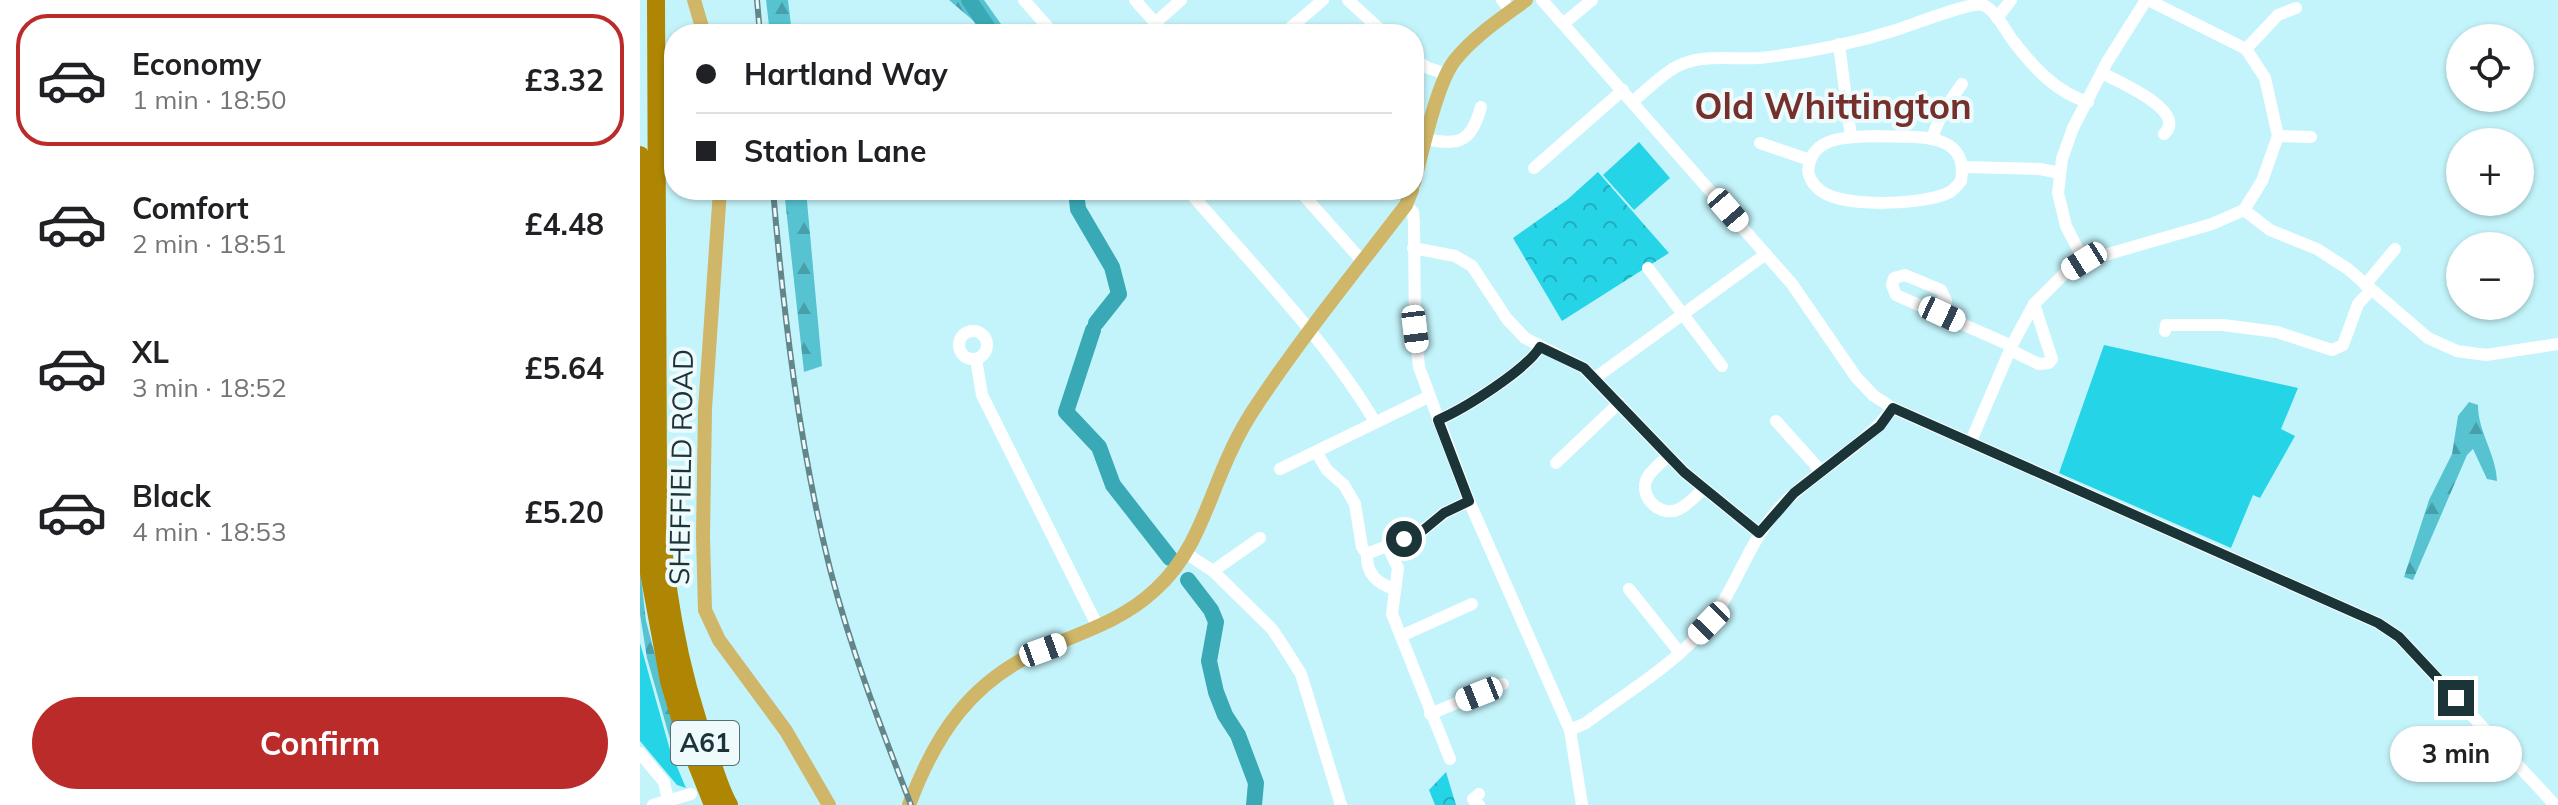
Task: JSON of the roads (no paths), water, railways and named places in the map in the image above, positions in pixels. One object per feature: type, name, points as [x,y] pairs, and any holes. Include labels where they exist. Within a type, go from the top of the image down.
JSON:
[{"type":"highway","name":"A61","points":[[656,0],[658,482],[662,560],[684,679],[729,805]]},
{"type":"highway","name":"A61","points":[[640,155],[643,482],[649,573],[669,681],[685,735],[713,805]]},
{"type":"main road","points":[[694,0],[701,24]]},
{"type":"main road","points":[[1424,146],[1453,62],[1506,6],[1526,0]]},
{"type":"main road","name":"SHEFFIELD ROAD","points":[[719,200],[705,409],[705,610],[719,640],[786,731],[829,805]]},
{"type":"main road","points":[[909,805],[943,731],[982,686],[1016,664],[1134,608],[1163,583],[1187,554],[1206,517],[1230,452],[1260,400],[1408,200]]},
{"type":"street","points":[[1135,0],[1155,23],[1181,0]]},
{"type":"street","points":[[1295,24],[1323,0]]},
{"type":"street","points":[[1348,0],[1374,24]]},
{"type":"street","points":[[1542,0],[1766,254],[1818,319],[1856,377],[1874,396],[1893,408],[2307,590],[2392,631],[2555,805]]},
{"type":"street","points":[[1564,23],[1592,0]]},
{"type":"street","points":[[1997,18],[2011,0]]},
{"type":"street","points":[[1971,441],[2011,348],[2034,304],[2064,274],[2084,261],[2212,224],[2244,210],[2262,181],[2278,136],[2265,78],[2246,49],[2147,0],[2102,73],[2073,128],[2060,173],[2058,193],[2066,226],[2084,261]]},
{"type":"street","points":[[1032,3],[1047,24]]},
{"type":"street","points":[[1633,101],[1676,66],[1704,58],[1755,58],[1839,44],[1892,32],[1970,4],[1984,5],[2052,85],[2076,99],[2088,102]]},
{"type":"street","points":[[2246,49],[2276,9],[2296,8]]},
{"type":"street","points":[[1839,44],[1851,137]]},
{"type":"street","points":[[1424,65],[1447,74]]},
{"type":"street","points":[[2102,73],[2165,111],[2170,124],[2164,134]]},
{"type":"street","points":[[1932,139],[1947,104],[1962,84]]},
{"type":"street","points":[[1534,168],[1623,90]]},
{"type":"street","points":[[1426,139],[1460,141],[1476,125],[1481,107]]},
{"type":"street","points":[[2278,136],[2311,137]]},
{"type":"street","points":[[1851,137],[1932,139],[1947,143],[1958,151],[1963,167],[1961,181],[1949,193],[1924,200],[1887,202],[1838,198],[1822,193],[1813,184],[1808,172],[1810,160],[1818,147],[1851,137]]},
{"type":"street","points":[[1760,143],[1810,160]]},
{"type":"street","points":[[1963,167],[2040,169],[2060,173]]},
{"type":"street","points":[[1197,200],[1310,332],[1357,391],[1375,422]]},
{"type":"street","points":[[1308,200],[1363,262]]},
{"type":"street","points":[[1406,205],[1413,212],[1415,329],[1419,367],[1469,501],[1570,730],[1582,805]]},
{"type":"street","points":[[2244,210],[2270,230],[2317,249],[2348,269],[2428,338],[2457,351],[2486,355],[2558,344]]},
{"type":"street","points":[[1413,248],[1455,256],[1472,266],[1507,319],[1525,338],[1584,368],[1668,456],[1703,489],[1759,533]]},
{"type":"street","points":[[2165,331],[2166,325],[2223,325],[2287,334],[2332,350],[2343,345],[2358,304],[2395,249]]},
{"type":"street","points":[[1595,378],[1680,313],[1766,254]]},
{"type":"street","points":[[1648,268],[1722,366]]},
{"type":"street","points":[[1942,314],[2039,364],[2049,363],[2052,359],[2034,304]]},
{"type":"street","points":[[1438,420],[1533,358],[1540,347]]},
{"type":"street","points":[[976,359],[982,395],[1098,627]]},
{"type":"street","points":[[1280,469],[1428,397]]},
{"type":"street","points":[[1556,463],[1619,403]]},
{"type":"street","points":[[1570,730],[1586,723],[1680,653],[1709,623],[1759,533],[1781,506],[1820,470],[1880,426],[1893,408]]},
{"type":"street","points":[[1776,421],[1820,470]]},
{"type":"street","points":[[1317,453],[1327,470],[1344,485],[1355,504],[1362,547],[1367,554],[1372,577],[1394,589]]},
{"type":"street","points":[[1668,456],[1647,476],[1644,490],[1649,501],[1662,511],[1677,510],[1703,489]]},
{"type":"street","points":[[1367,554],[1421,532],[1444,513],[1469,501]]},
{"type":"street","points":[[1213,571],[1260,538]]},
{"type":"street","points":[[1387,545],[1398,568],[1392,614],[1450,759]]},
{"type":"street","points":[[1187,554],[1213,571],[1272,629],[1301,674],[1341,805]]},
{"type":"street","points":[[1629,589],[1680,653]]},
{"type":"street","points":[[1401,636],[1472,604]]},
{"type":"street","points":[[1430,714],[1503,684]]},
{"type":"street","points":[[640,753],[664,782],[668,800]]},
{"type":"street","points":[[653,805],[691,794]]},
{"type":"waterway","points":[[969,0],[985,24]]},
{"type":"waterway","points":[[1077,200],[1078,209],[1112,267],[1119,294],[1096,323]]},
{"type":"waterway","points":[[1093,330],[1066,412],[1099,447],[1113,485],[1170,558]]},
{"type":"waterway","points":[[1188,580],[1211,610],[1216,622],[1209,661],[1216,692],[1225,715],[1238,735],[1256,783],[1254,805]]},
{"type":"railway","points":[[757,0],[759,24]]},
{"type":"railway","points":[[774,200],[794,381],[819,522],[857,659],[911,805]]},
{"type":"district","name":"Old Whittington","points":[[1833,106]]}]
